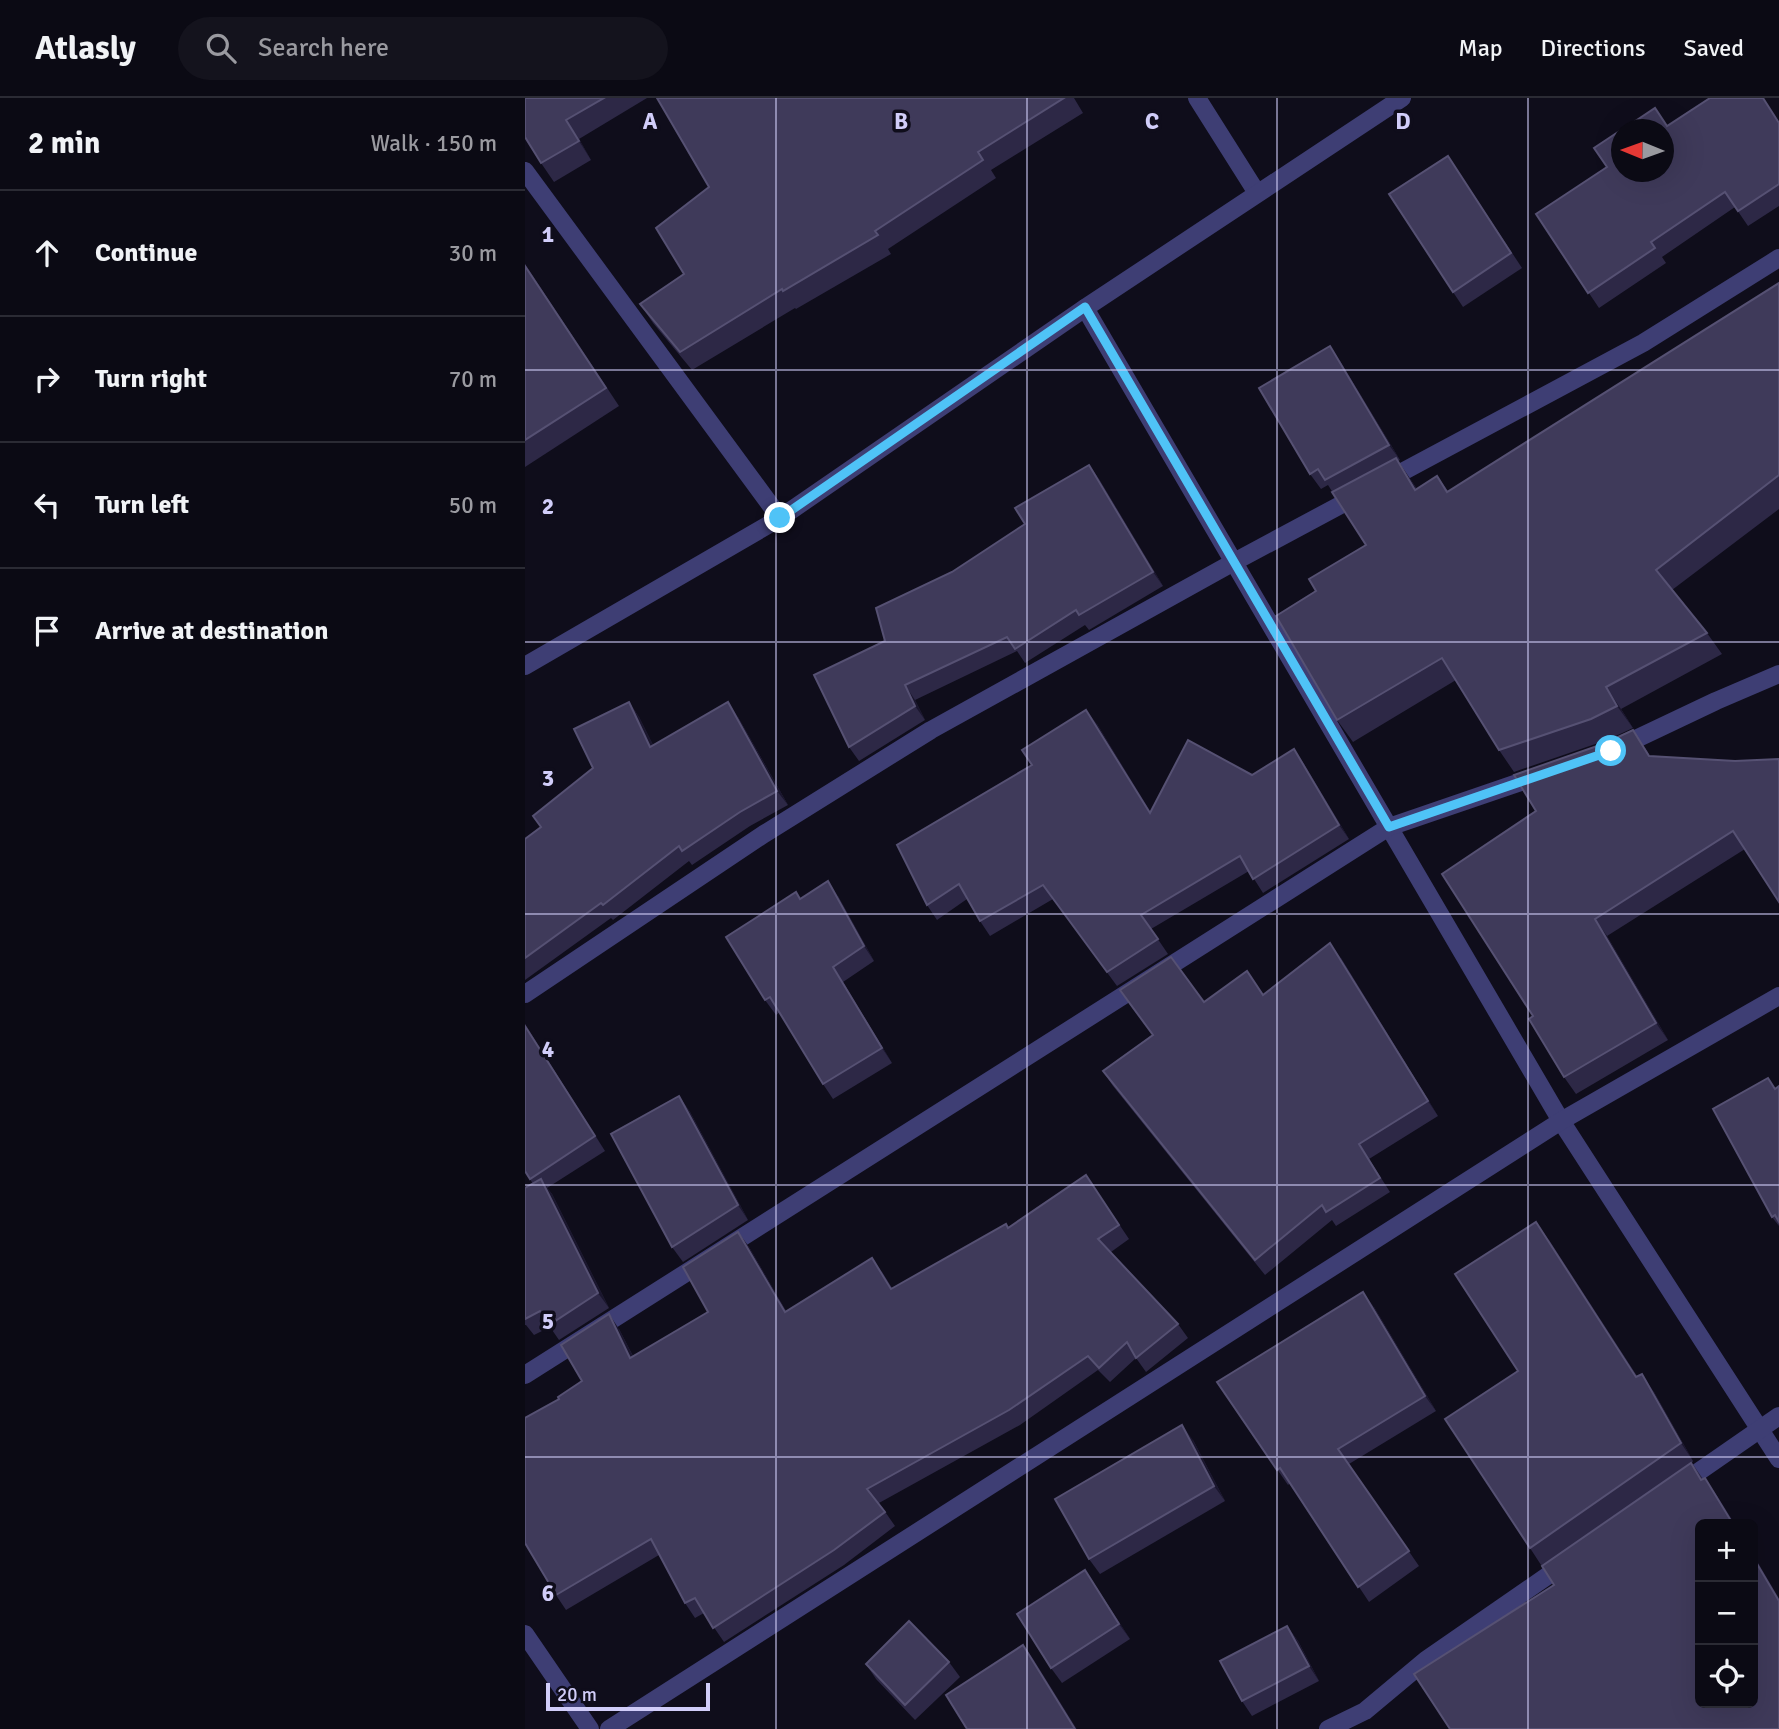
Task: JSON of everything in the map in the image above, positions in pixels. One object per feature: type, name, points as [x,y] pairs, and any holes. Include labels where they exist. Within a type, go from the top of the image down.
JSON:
[{"type":"street","points":[[1197,98],[1257,193]]},
{"type":"street","points":[[525,666],[780,518],[1085,307],[1402,98]]},
{"type":"street","points":[[525,171],[780,518]]},
{"type":"street","points":[[525,994],[764,834],[931,730],[1234,562],[1643,343],[1779,258]]},
{"type":"street","points":[[1085,307],[1561,1121],[1779,1459]]},
{"type":"street","points":[[1598,755],[1779,674]]},
{"type":"street","points":[[525,1375],[1389,827],[1559,769]]},
{"type":"street","points":[[609,1729],[1561,1121],[1779,996]]},
{"type":"street","points":[[1660,1498],[1779,1416]]},
{"type":"street","points":[[1328,1729],[1365,1712],[1426,1660],[1582,1552]]},
{"type":"street","points":[[525,1634],[590,1729]]},
{"type":"building","points":[[525,98],[604,98],[566,120],[579,141],[541,163],[525,137]]},
{"type":"building","points":[[657,98],[1064,98],[978,152],[983,160],[875,231],[878,235],[783,291],[782,289],[680,352],[640,304],[684,274],[656,228],[709,187]]},
{"type":"building","points":[[1710,98],[1763,98],[1779,123],[1779,184],[1738,211],[1725,192],[1651,242],[1655,248],[1588,293],[1536,214],[1607,167],[1594,148],[1611,137],[1611,182],[1674,182],[1674,121]]},
{"type":"building","points":[[1655,108],[1662,119],[1638,119]]},
{"type":"building","points":[[1448,156],[1511,253],[1453,292],[1389,194]]},
{"type":"building","points":[[525,266],[606,388],[525,440]]},
{"type":"building","points":[[1779,283],[1779,475],[1656,570],[1707,633],[1606,687],[1617,706],[1591,719],[1499,750],[1442,658],[1337,720],[1276,616],[1316,591],[1309,579],[1366,545],[1332,492],[1396,458],[1415,490],[1437,476],[1447,492]]},
{"type":"building","points":[[1330,346],[1389,445],[1325,480],[1318,469],[1310,474],[1259,388]]},
{"type":"building","points":[[1089,465],[1153,572],[1079,615],[1076,610],[1015,649],[1007,637],[905,685],[915,706],[849,747],[814,675],[885,641],[876,608],[952,572],[1025,524],[1015,508]]},
{"type":"building","points":[[629,702],[650,747],[728,702],[777,791],[682,851],[679,846],[603,905],[601,903],[525,958],[525,839],[541,827],[533,816],[593,768],[574,729]]},
{"type":"building","points":[[1086,710],[1150,813],[1188,740],[1252,775],[1294,749],[1339,825],[1253,879],[1240,856],[1141,915],[1158,939],[1107,972],[1043,885],[980,921],[959,884],[927,905],[897,845],[1032,765],[1022,750]]},
{"type":"building","points":[[1633,730],[1649,756],[1735,761],[1779,759],[1779,902],[1733,831],[1595,919],[1656,1023],[1564,1077],[1529,1019],[1533,1016],[1442,874],[1536,811],[1514,775],[1603,744]]},
{"type":"building","points":[[828,881],[864,946],[833,967],[882,1048],[823,1084],[770,997],[765,1000],[726,937],[796,892],[800,899]]},
{"type":"building","points":[[1330,943],[1428,1101],[1359,1144],[1380,1178],[1326,1212],[1322,1205],[1255,1260],[1103,1071],[1153,1035],[1120,990],[1171,957],[1204,1002],[1247,971],[1263,995]]},
{"type":"building","points":[[525,1026],[595,1136],[530,1179],[525,1171]]},
{"type":"building","points":[[1768,1078],[1775,1089],[1779,1086],[1779,1222],[1775,1215],[1772,1217],[1713,1109]]},
{"type":"building","points":[[679,1096],[738,1205],[672,1247],[611,1134]]},
{"type":"building","points":[[1086,1175],[1119,1225],[1098,1239],[1178,1324],[1136,1358],[1127,1342],[1099,1368],[1088,1356],[1009,1410],[867,1489],[885,1512],[834,1550],[713,1628],[695,1598],[685,1603],[651,1539],[556,1595],[525,1543],[525,1418],[559,1399],[558,1397],[582,1381],[561,1345],[609,1314],[630,1358],[708,1312],[683,1267],[738,1232],[785,1312],[872,1258],[891,1289],[1006,1224],[1008,1228]]},
{"type":"building","points":[[541,1179],[598,1293],[549,1325],[540,1311],[525,1319],[525,1188]]},
{"type":"building","points":[[1536,1222],[1636,1377],[1642,1374],[1681,1443],[1530,1548],[1445,1419],[1518,1371],[1455,1274]]},
{"type":"building","points":[[1363,1292],[1425,1396],[1338,1449],[1409,1551],[1358,1587],[1280,1468],[1277,1470],[1217,1382]]},
{"type":"building","points":[[1182,1425],[1214,1486],[1089,1559],[1055,1499]]},
{"type":"building","points":[[1691,1463],[1701,1480],[1705,1478],[1730,1519],[1695,1519],[1695,1708],[1758,1708],[1758,1565],[1779,1601],[1779,1729],[1450,1729],[1414,1674],[1554,1585],[1542,1566]]},
{"type":"building","points":[[1085,1570],[1119,1624],[1051,1668],[1017,1614]]},
{"type":"building","points":[[909,1621],[949,1662],[905,1705],[866,1664]]},
{"type":"building","points":[[1287,1626],[1309,1666],[1242,1701],[1220,1661]]},
{"type":"building","points":[[1023,1645],[1075,1729],[967,1729],[946,1695]]},
{"type":"route","points":[[780,518],[1085,307],[1389,827],[1611,751]]}]
